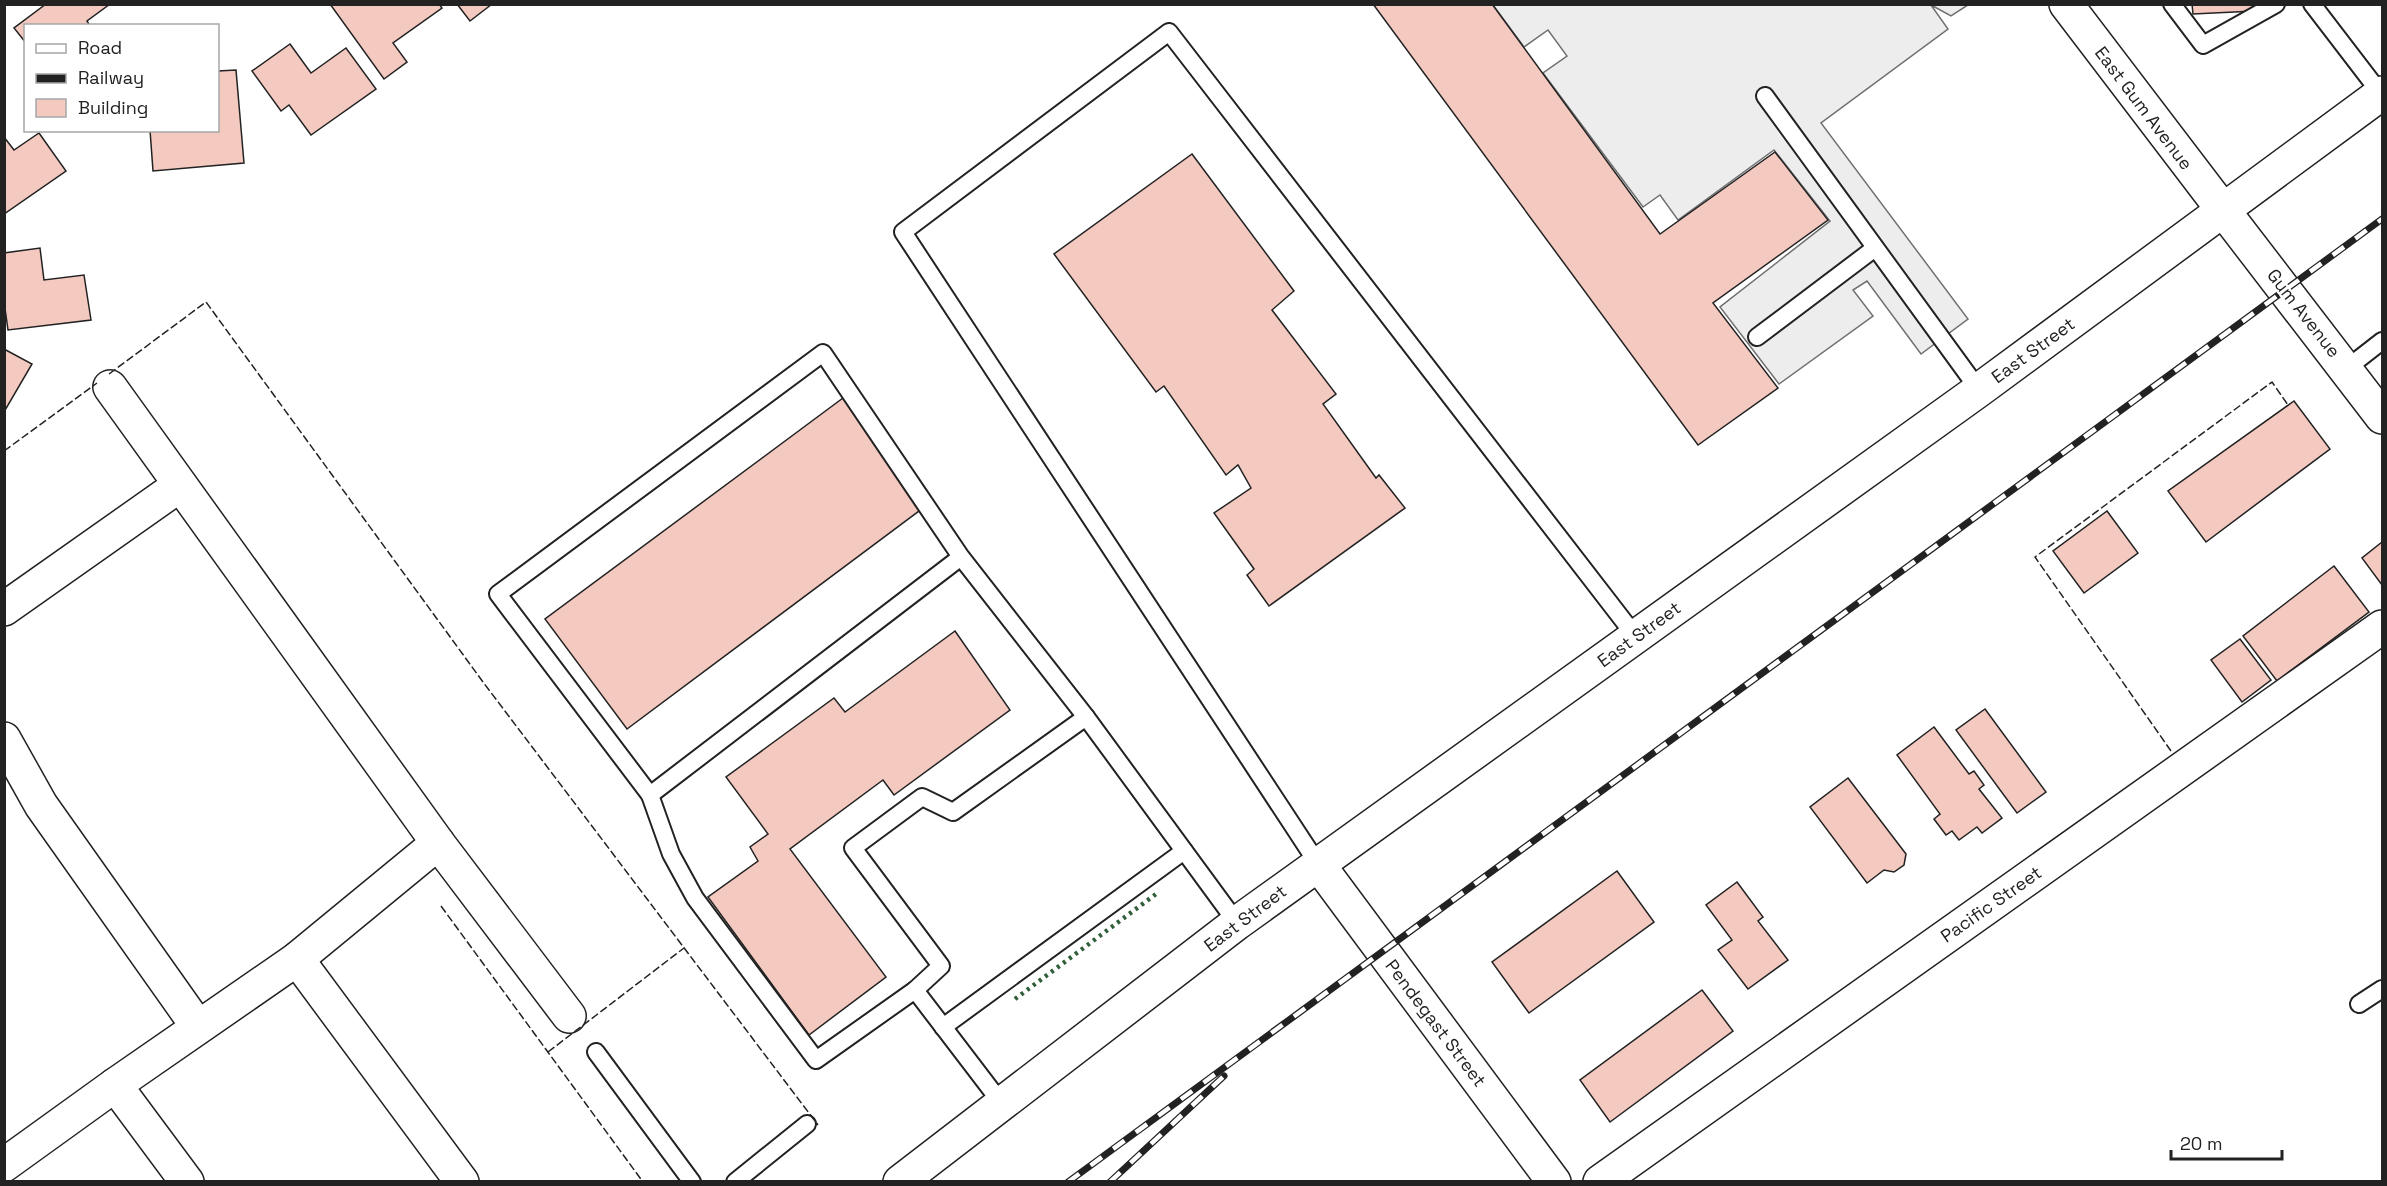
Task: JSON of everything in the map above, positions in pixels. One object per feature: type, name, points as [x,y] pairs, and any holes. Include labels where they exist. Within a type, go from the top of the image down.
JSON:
[{"type":"street","name":"East Gum Avenue","points":[[2066,4],[2223,210]]},
{"type":"street","name":"East Street","points":[[900,1182],[1237,923],[1979,390],[2382,93]]},
{"type":"street","name":"Gum Avenue","points":[[2223,210],[2382,417]]},
{"type":"street","points":[[110,387],[438,843],[569,1016]]},
{"type":"street","points":[[4,609],[180,485]]},
{"type":"street","name":"Pacific Street","points":[[1600,1182],[2382,627]]},
{"type":"street","points":[[4,739],[41,805],[198,1027]]},
{"type":"street","points":[[4,1165],[297,959],[438,843]]},
{"type":"street","name":"Pendegast Street","points":[[1318,864],[1554,1182]]},
{"type":"street","points":[[297,959],[462,1182]]},
{"type":"street","points":[[115,1085],[187,1182]]},
{"type":"lane","points":[[2172,4],[2203,45],[2276,4]]},
{"type":"lane","points":[[2312,4],[2382,93]]},
{"type":"lane","points":[[1318,864],[903,232],[1168,32],[1636,637]]},
{"type":"lane","points":[[1765,96],[1979,390]]},
{"type":"lane","points":[[1757,337],[1875,248]]},
{"type":"lane","points":[[2346,369],[2382,341]]},
{"type":"lane","points":[[1086,717],[953,812],[922,797],[853,848],[941,966],[915,990],[816,1060],[695,898],[671,854],[650,795],[498,594],[823,353],[962,557],[1086,717],[1237,923]]},
{"type":"lane","points":[[650,795],[962,557]]},
{"type":"lane","points":[[943,1027],[1184,851]]},
{"type":"lane","points":[[2359,1004],[2382,988]]},
{"type":"lane","points":[[915,990],[1002,1104]]},
{"type":"lane","points":[[596,1052],[692,1182]]},
{"type":"lane","points":[[735,1182],[807,1125]]},
{"type":"shaded area","points":[[1493,5],[1931,5],[1948,29],[1821,123],[1968,319],[1921,354],[1867,281],[1853,290],[1873,316],[1779,384],[1720,307],[1830,221],[1774,150],[1678,220],[1660,195],[1643,207],[1543,73],[1567,56],[1548,30],[1524,47]]},
{"type":"shaded area","points":[[1931,5],[1968,5],[1951,16]]},
{"type":"building","points":[[46,4],[110,4],[87,21],[89,24],[24,24],[24,40],[14,28]]},
{"type":"building","points":[[330,4],[439,4],[442,8],[393,43],[407,62],[384,79]]},
{"type":"building","points":[[457,4],[492,4],[470,21]]},
{"type":"building","points":[[1373,4],[1492,4],[1660,234],[1775,152],[1828,220],[1713,303],[1778,388],[1698,445]]},
{"type":"building","points":[[2192,4],[2255,4],[2255,11],[2193,14]]},
{"type":"building","points":[[290,44],[311,73],[346,48],[376,89],[311,135],[289,105],[281,111],[252,71]]},
{"type":"building","points":[[236,70],[244,163],[153,171],[150,132],[219,132],[219,71]]},
{"type":"building","points":[[39,133],[66,171],[4,214],[4,137],[14,150]]},
{"type":"building","points":[[1192,154],[1294,291],[1272,310],[1336,394],[1323,404],[1376,478],[1379,475],[1405,508],[1269,606],[1247,575],[1254,569],[1214,513],[1251,488],[1238,465],[1226,475],[1164,386],[1156,392],[1054,254]]},
{"type":"building","points":[[40,248],[44,280],[84,275],[91,320],[8,330],[4,301],[4,253]]},
{"type":"building","points":[[4,349],[32,364],[4,412]]},
{"type":"building","points":[[843,398],[923,508],[627,729],[545,619]]},
{"type":"building","points":[[2294,401],[2330,449],[2206,542],[2168,491]]},
{"type":"building","points":[[2107,511],[2138,553],[2084,593],[2053,551]]},
{"type":"building","points":[[2382,542],[2382,585],[2362,558]]},
{"type":"building","points":[[2334,566],[2369,612],[2277,681],[2243,636]]},
{"type":"building","points":[[955,631],[1010,710],[894,795],[883,780],[790,849],[886,977],[809,1035],[708,897],[758,861],[750,847],[768,834],[726,777],[834,698],[845,712]]},
{"type":"building","points":[[2240,639],[2271,680],[2242,702],[2211,660]]},
{"type":"building","points":[[1985,709],[2046,792],[2017,813],[1956,730]]},
{"type":"building","points":[[1934,727],[1969,774],[1974,771],[1984,785],[1979,789],[2002,818],[1982,833],[1977,827],[1959,840],[1952,831],[1946,835],[1934,819],[1940,814],[1897,755]]},
{"type":"building","points":[[1848,778],[1906,854],[1904,865],[1894,872],[1884,870],[1867,883],[1810,807]]},
{"type":"building","points":[[1617,871],[1654,922],[1529,1013],[1492,962]]},
{"type":"building","points":[[1737,882],[1763,917],[1758,921],[1788,960],[1748,989],[1718,950],[1732,940],[1706,905]]},
{"type":"building","points":[[1702,990],[1733,1031],[1610,1122],[1580,1080]]},
{"type":"railway","points":[[1068,1182],[2382,219]]},
{"type":"railway","points":[[1110,1182],[1224,1076]]},
{"type":"hedge","points":[[1015,999],[1156,894]]},
{"type":"fence","points":[[109,374],[206,302],[483,682],[818,1125]]},
{"type":"fence","points":[[2171,751],[2035,557],[2272,382],[2288,405]]},
{"type":"fence","points":[[4,451],[97,383]]},
{"type":"fence","points":[[441,906],[643,1182]]},
{"type":"fence","points":[[548,1052],[684,948]]}]
